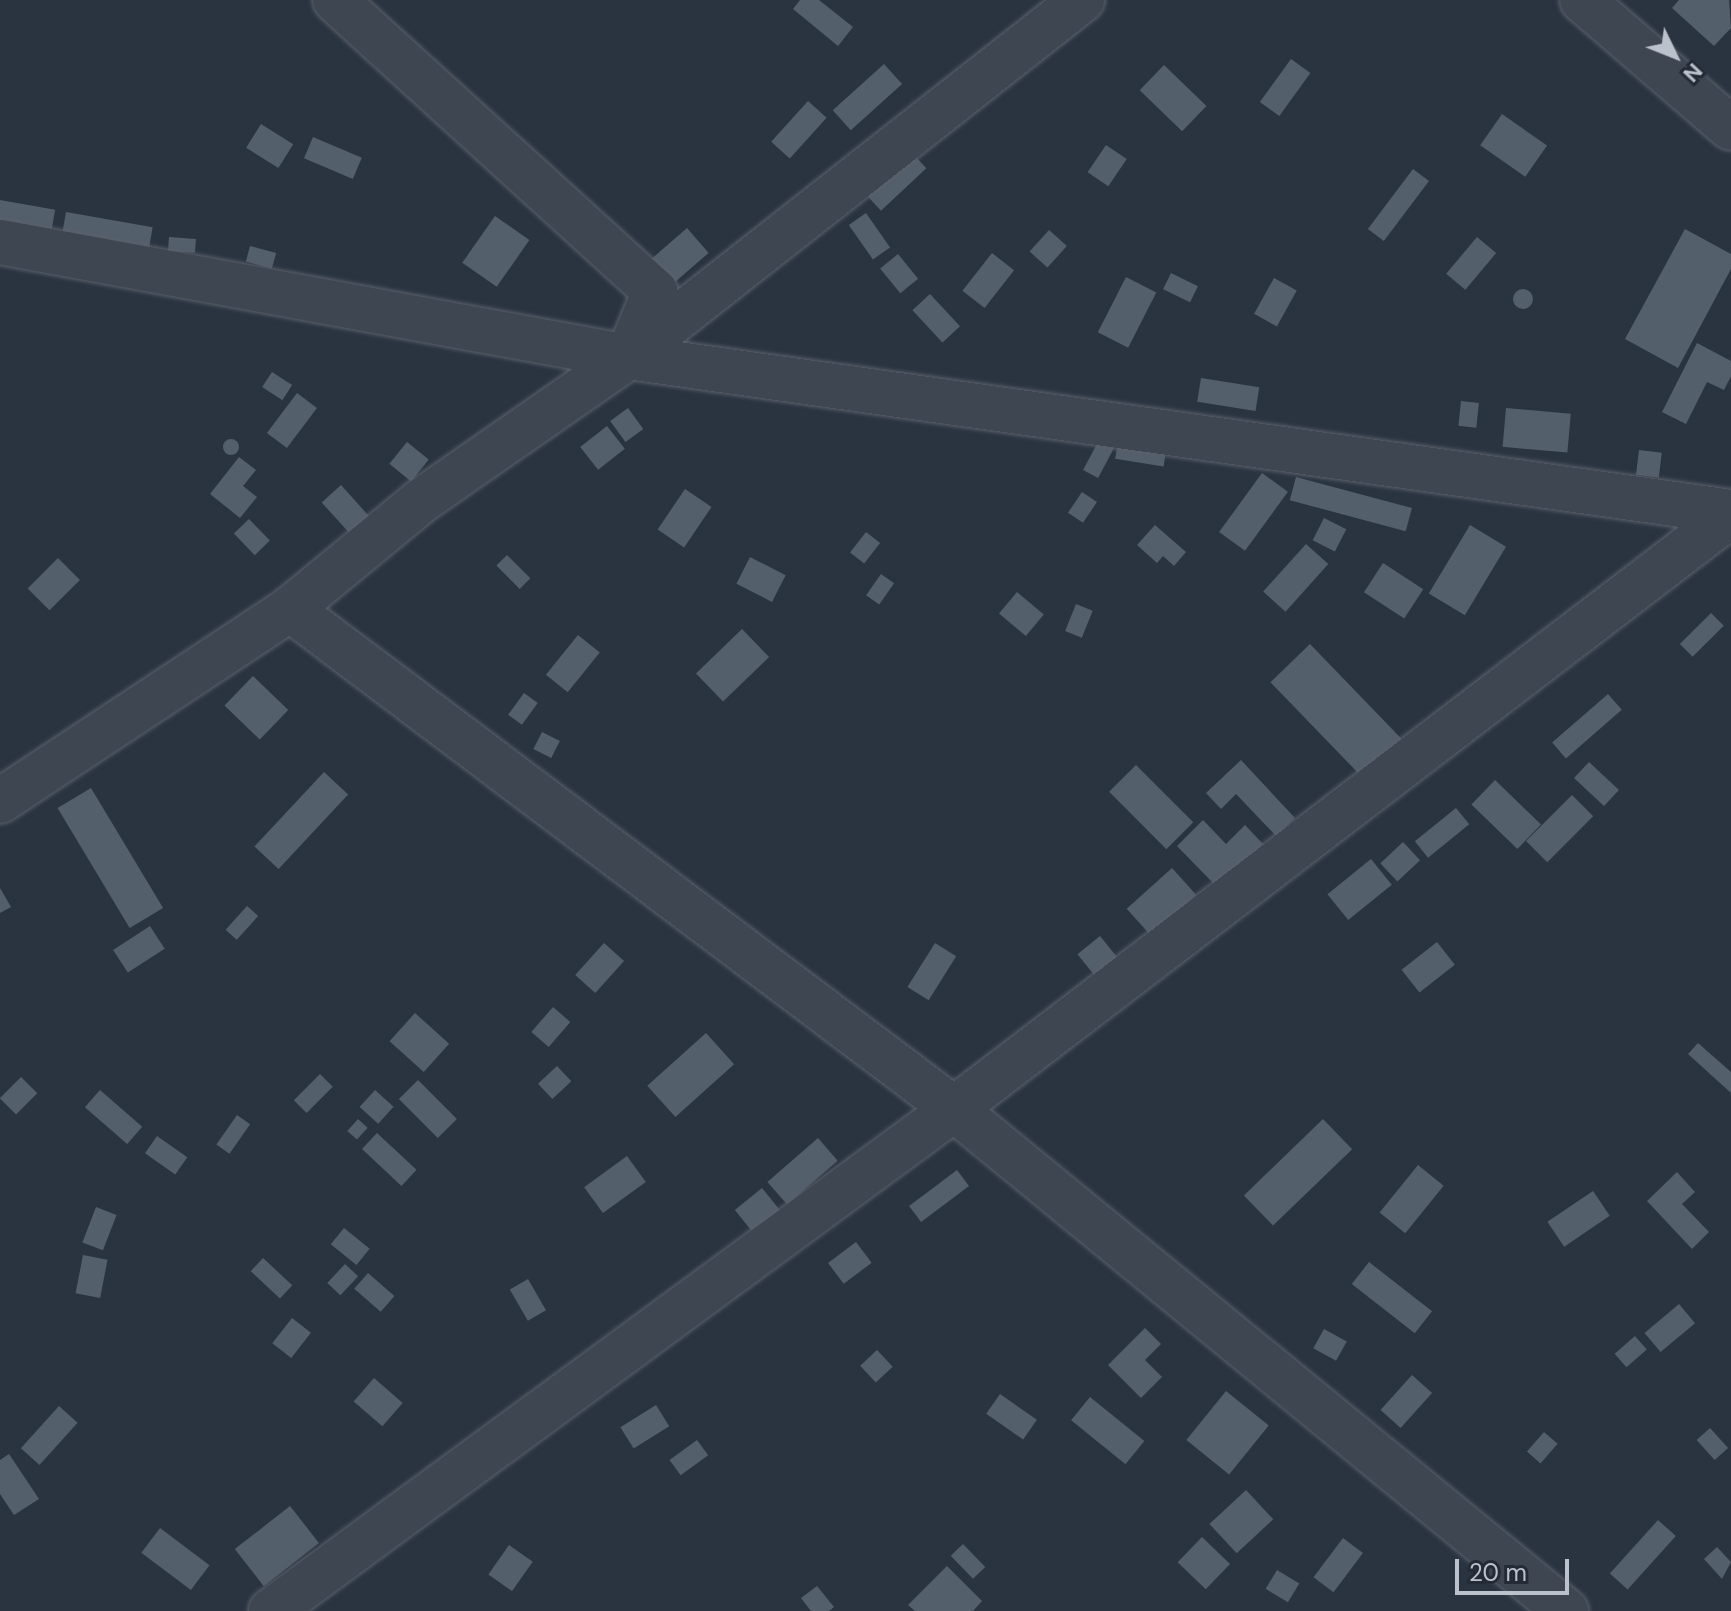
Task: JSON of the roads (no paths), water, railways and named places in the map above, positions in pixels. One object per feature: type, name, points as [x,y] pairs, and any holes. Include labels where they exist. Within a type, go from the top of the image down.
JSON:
[{"type":"street","points":[[335,0],[655,291],[628,357]]},
{"type":"street","points":[[0,801],[290,609],[421,501],[628,357],[1082,0]]},
{"type":"street","points":[[1582,0],[1731,128]]},
{"type":"street","points":[[0,242],[628,357],[1731,513]]},
{"type":"street","points":[[271,1611],[954,1109],[1731,513]]},
{"type":"street","points":[[290,609],[954,1109],[1566,1611]]}]
